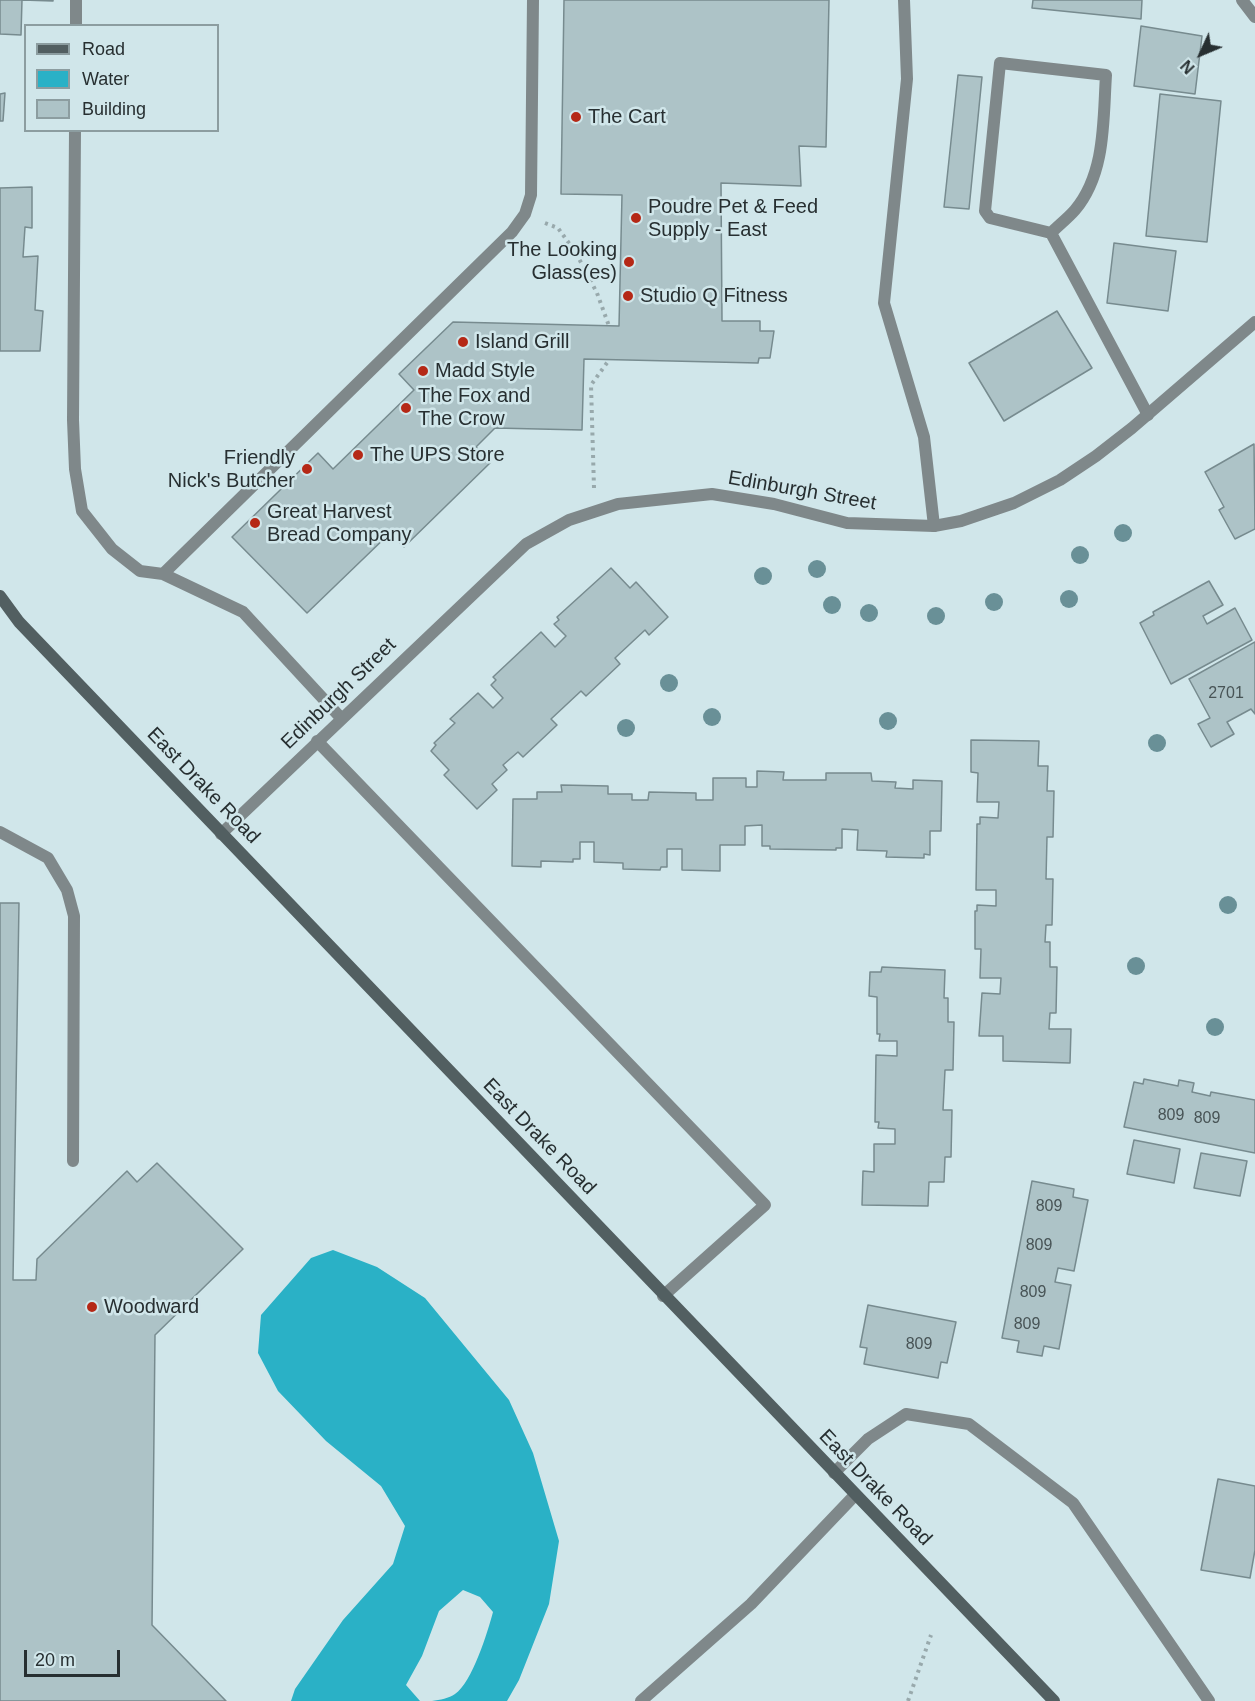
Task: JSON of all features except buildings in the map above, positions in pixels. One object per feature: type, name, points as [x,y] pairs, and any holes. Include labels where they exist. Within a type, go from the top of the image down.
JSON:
[{"type":"main road","name":"East Drake Road","points":[[0,596],[18,622],[1054,1701]]},
{"type":"street","points":[[76,0],[76,24]]},
{"type":"street","points":[[163,574],[512,232],[525,214],[531,195],[533,0]]},
{"type":"street","points":[[904,0],[907,79],[884,303],[924,437],[934,526]]},
{"type":"street","points":[[1242,0],[1255,17]]},
{"type":"street","points":[[1051,232],[1076,209],[1090,183],[1101,154],[1106,75],[1000,63],[985,211],[990,218],[1051,232],[1148,415]]},
{"type":"street","points":[[75,132],[73,420],[75,469],[82,511],[112,549],[140,571],[163,574],[243,612],[341,718]]},
{"type":"street","name":"Edinburgh Street","points":[[221,834],[526,544],[569,520],[618,504],[712,494],[774,504],[847,523],[934,526],[961,521],[1014,503],[1060,480],[1096,456],[1148,415],[1255,322]]},
{"type":"street","points":[[317,741],[765,1205],[663,1296]]},
{"type":"street","points":[[0,832],[48,858],[67,890],[74,916],[73,1161]]},
{"type":"street","points":[[834,1473],[868,1439],[906,1414],[969,1424],[1073,1503],[1209,1701]]},
{"type":"street","points":[[641,1701],[751,1604],[855,1495]]},
{"type":"path","points":[[525,214],[558,228],[576,253],[597,293],[609,326]]},
{"type":"path","points":[[595,510],[591,385],[609,360]]},
{"type":"path","points":[[908,1701],[931,1635]]},
{"type":"water","points":[[333,1250],[377,1267],[425,1298],[509,1400],[533,1453],[559,1541],[549,1604],[519,1680],[507,1701],[432,1701],[450,1697],[461,1688],[473,1668],[491,1621],[493,1612],[480,1597],[463,1590],[439,1611],[422,1656],[406,1685],[420,1701],[291,1701],[295,1689],[343,1620],[393,1564],[405,1526],[381,1486],[326,1441],[278,1391],[258,1353],[261,1315],[311,1258]]},
{"type":"place","name":"The Cart","points":[[576,117]]},
{"type":"place","name":"Poudre Pet & Feed Supply - East","points":[[636,218]]},
{"type":"place","name":"The Looking Glass(es)","points":[[629,262]]},
{"type":"place","name":"Studio Q Fitness","points":[[628,296]]},
{"type":"place","name":"Island Grill","points":[[463,342]]},
{"type":"place","name":"Madd Style","points":[[423,371]]},
{"type":"place","name":"The Fox and The Crow","points":[[406,408]]},
{"type":"place","name":"The UPS Store","points":[[358,455]]},
{"type":"place","name":"Friendly Nick's Butcher","points":[[307,469]]},
{"type":"place","name":"Great Harvest Bread Company","points":[[255,523]]},
{"type":"place","name":"Woodward","points":[[92,1307]]}]
